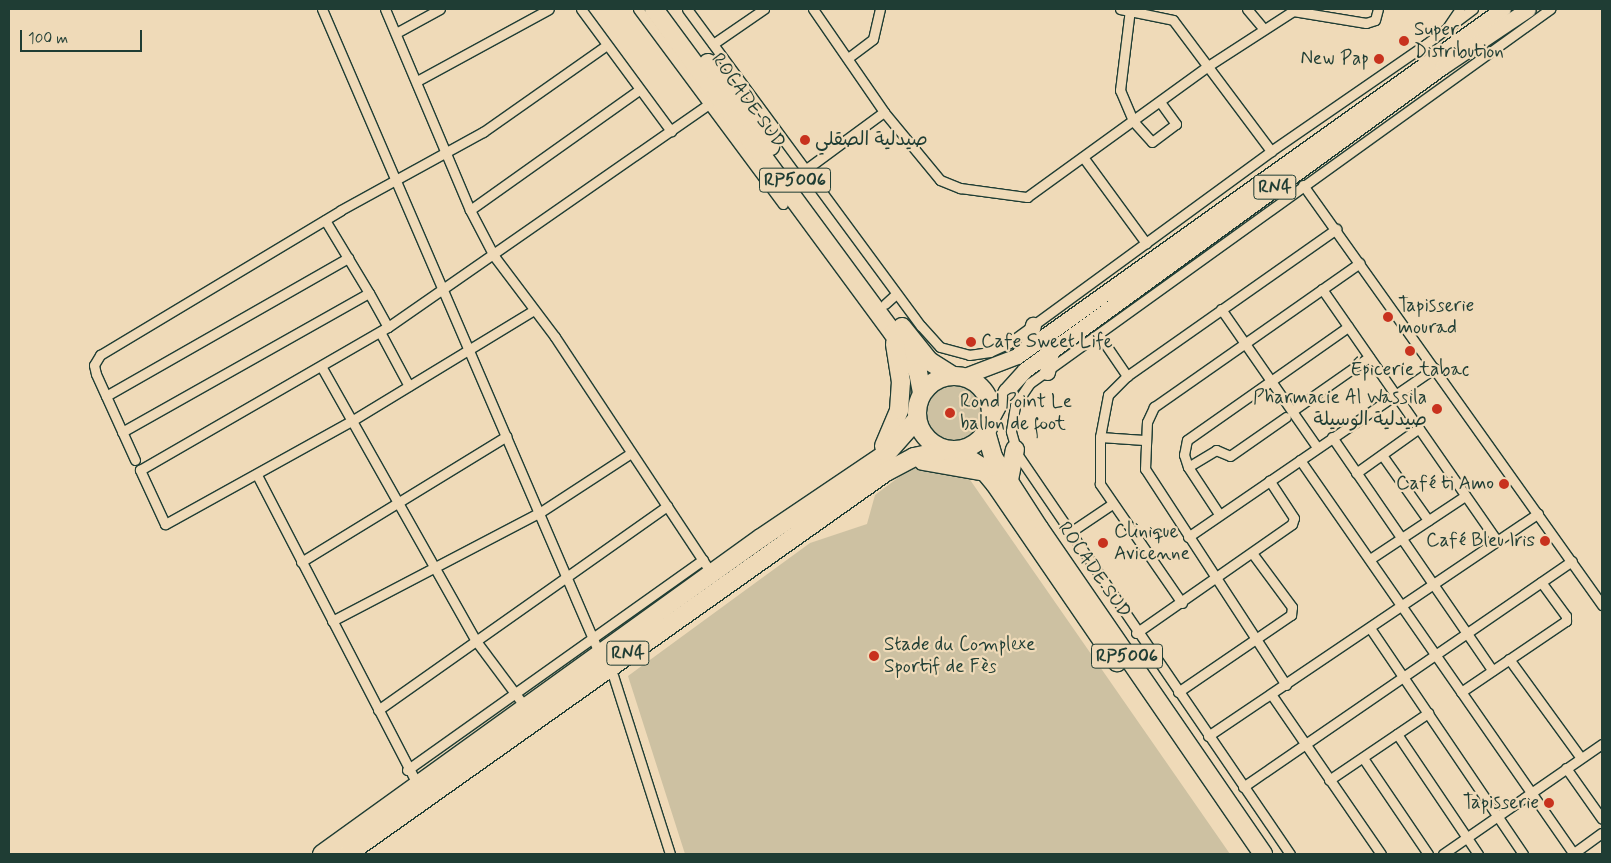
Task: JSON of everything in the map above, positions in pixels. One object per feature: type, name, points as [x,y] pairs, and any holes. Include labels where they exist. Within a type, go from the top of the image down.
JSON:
[{"type":"highway","name":"ROCADE SUD","points":[[654,9],[713,101],[908,332],[929,361],[958,376]]},
{"type":"highway","name":"ROCADE SUD","points":[[669,9],[891,299],[908,332],[922,393]]},
{"type":"highway","points":[[876,461],[899,410],[908,332]]},
{"type":"highway","points":[[958,376],[973,381],[988,398],[988,427]]},
{"type":"highway","name":"RN4","points":[[922,393],[932,382],[958,376]]},
{"type":"highway","points":[[922,393],[916,419],[930,442],[952,450]]},
{"type":"highway","name":"RN4","points":[[347,854],[605,660],[708,567],[876,461],[916,419]]},
{"type":"highway","name":"RN4","points":[[322,854],[526,708],[605,660],[902,463],[952,450],[969,448],[988,427]]},
{"type":"highway","name":"RP5006","points":[[988,427],[990,464],[1178,750],[1249,854]]},
{"type":"highway","name":"RP5006","points":[[952,450],[990,464]]},
{"type":"highway","points":[[1008,480],[1015,450]]},
{"type":"highway","points":[[902,463],[928,460],[990,464]]},
{"type":"highway","name":"ROCADE SUD","points":[[990,464],[1008,480],[1263,854]]},
{"type":"main road","name":"RN4","points":[[958,376],[1005,363],[1027,349],[1502,9]]},
{"type":"main road","name":"RN4","points":[[988,427],[1014,380],[1051,350],[1442,66],[1528,9]]},
{"type":"main road","points":[[1027,349],[1033,325]]},
{"type":"main road","points":[[1047,372],[1051,350]]},
{"type":"street","points":[[322,9],[398,178],[592,638],[605,660],[670,854]]},
{"type":"street","points":[[385,9],[470,210],[494,256],[534,310],[708,567],[592,638],[514,692],[408,770]]},
{"type":"street","points":[[396,33],[440,9]]},
{"type":"street","points":[[416,81],[549,9]]},
{"type":"street","points":[[581,9],[671,131]]},
{"type":"street","points":[[638,9],[713,101],[783,204]]},
{"type":"street","points":[[687,9],[805,170],[891,299]]},
{"type":"street","points":[[713,44],[764,9]]},
{"type":"street","points":[[813,9],[884,112],[934,176],[946,185],[1027,197],[1263,28],[1300,9],[1371,23],[1378,9]]},
{"type":"street","points":[[848,58],[874,39],[880,9]]},
{"type":"street","points":[[1120,9],[1174,20],[1271,151]]},
{"type":"street","points":[[1247,9],[1263,28]]},
{"type":"street","points":[[1447,28],[1460,9]]},
{"type":"street","points":[[908,332],[940,347],[969,355],[999,349],[1271,151],[1473,9]]},
{"type":"street","points":[[1290,854],[1136,633],[1015,450],[1011,431],[1015,405],[1030,383],[1550,9]]},
{"type":"street","points":[[1130,10],[1120,90],[1133,121],[1152,142],[1173,129],[1175,122],[1160,102]]},
{"type":"street","points":[[135,460],[94,370],[100,355],[325,220],[483,132],[607,45]]},
{"type":"street","points":[[470,210],[639,90]]},
{"type":"street","points":[[534,310],[353,420],[257,475],[165,524],[140,470],[380,332],[446,290],[713,101]]},
{"type":"street","points":[[805,170],[884,112]]},
{"type":"street","points":[[1083,157],[1146,242]]},
{"type":"street","points":[[1304,185],[1602,604]]},
{"type":"street","points":[[325,220],[388,327]]},
{"type":"street","points":[[1182,603],[1112,504],[1098,475],[1100,437],[1108,394],[1127,376],[1336,229]]},
{"type":"street","points":[[106,396],[348,258]]},
{"type":"street","points":[[1286,685],[1214,579],[1145,469],[1144,440],[1148,416],[1154,407],[1360,263]]},
{"type":"street","points":[[1322,289],[1497,541]]},
{"type":"street","points":[[122,432],[369,293]]},
{"type":"street","points":[[1221,309],[1270,379],[1289,414],[1317,447]]},
{"type":"street","points":[[1219,514],[1188,468],[1185,447],[1191,434],[1348,327]]},
{"type":"street","points":[[380,332],[409,386]]},
{"type":"street","points":[[1099,335],[1127,376]]},
{"type":"street","points":[[1188,468],[1216,450],[1230,456],[1369,357]]},
{"type":"street","points":[[321,366],[476,641],[526,708]]},
{"type":"street","points":[[1188,537],[1394,394],[1435,368]]},
{"type":"street","points":[[1356,474],[1419,428]]},
{"type":"street","points":[[301,562],[507,436]]},
{"type":"street","points":[[1100,437],[1144,440]]},
{"type":"street","points":[[1332,437],[1492,670]]},
{"type":"street","points":[[332,621],[540,513],[631,453]]},
{"type":"street","points":[[1382,455],[1428,520]]},
{"type":"street","points":[[1300,460],[1574,854],[1602,833]]},
{"type":"street","points":[[257,475],[408,770],[418,785]]},
{"type":"street","points":[[1136,633],[1182,603],[1294,522],[1270,480]]},
{"type":"street","points":[[1370,559],[1466,496]]},
{"type":"street","points":[[1070,533],[1112,504]]},
{"type":"street","points":[[378,710],[667,506]]},
{"type":"street","points":[[1208,736],[1538,513]]},
{"type":"street","points":[[1178,692],[1256,640],[1293,610],[1252,553]]},
{"type":"street","points":[[1243,787],[1572,561]]},
{"type":"street","points":[[1461,692],[1566,621],[1566,616],[1541,582]]},
{"type":"street","points":[[1370,628],[1523,854]]},
{"type":"street","points":[[1509,659],[1581,758]]},
{"type":"street","points":[[1272,694],[1381,854]]},
{"type":"street","points":[[1329,780],[1428,713]]},
{"type":"street","points":[[1397,734],[1478,854]]},
{"type":"street","points":[[1443,854],[1602,744]]},
{"type":"street","points":[[1363,758],[1428,854]]},
{"type":"street","points":[[1566,768],[1602,819]]},
{"type":"shaded area","points":[[953,380],[965,383],[976,390],[983,401],[986,413],[983,425],[976,436],[965,443],[953,446],[941,443],[930,436],[923,425],[920,413],[923,401],[930,390],[941,383]]},
{"type":"shaded area","name":"Stade du Complexe Sportif de Fès","points":[[915,465],[966,474],[1230,854],[685,854],[628,676],[810,543],[867,524],[875,495]]},
{"type":"place","name":"Super Distribution","points":[[1404,41]]},
{"type":"place","name":"New Pap","points":[[1379,59]]},
{"type":"place","name":"صيدلية الصقلي","points":[[805,140]]},
{"type":"place","name":"Tapisserie mourad","points":[[1388,317]]},
{"type":"place","name":"Cafe Sweet Life","points":[[971,342]]},
{"type":"place","name":"Épicerie tabac","points":[[1410,351]]},
{"type":"place","name":"Pharmacie Al Wassila صيدلية الوسيلة","points":[[1437,409]]},
{"type":"place","name":"Rond Point Le ballon de foot","points":[[950,413]]},
{"type":"place","name":"Café ti Amo","points":[[1504,484]]},
{"type":"place","name":"Café Bleu Iris","points":[[1545,541]]},
{"type":"place","name":"Clinique Avicenne","points":[[1103,543]]},
{"type":"place","name":"Stade du Complexe Sportif de Fès","points":[[874,656]]},
{"type":"place","name":"Tapisserie","points":[[1549,803]]}]
